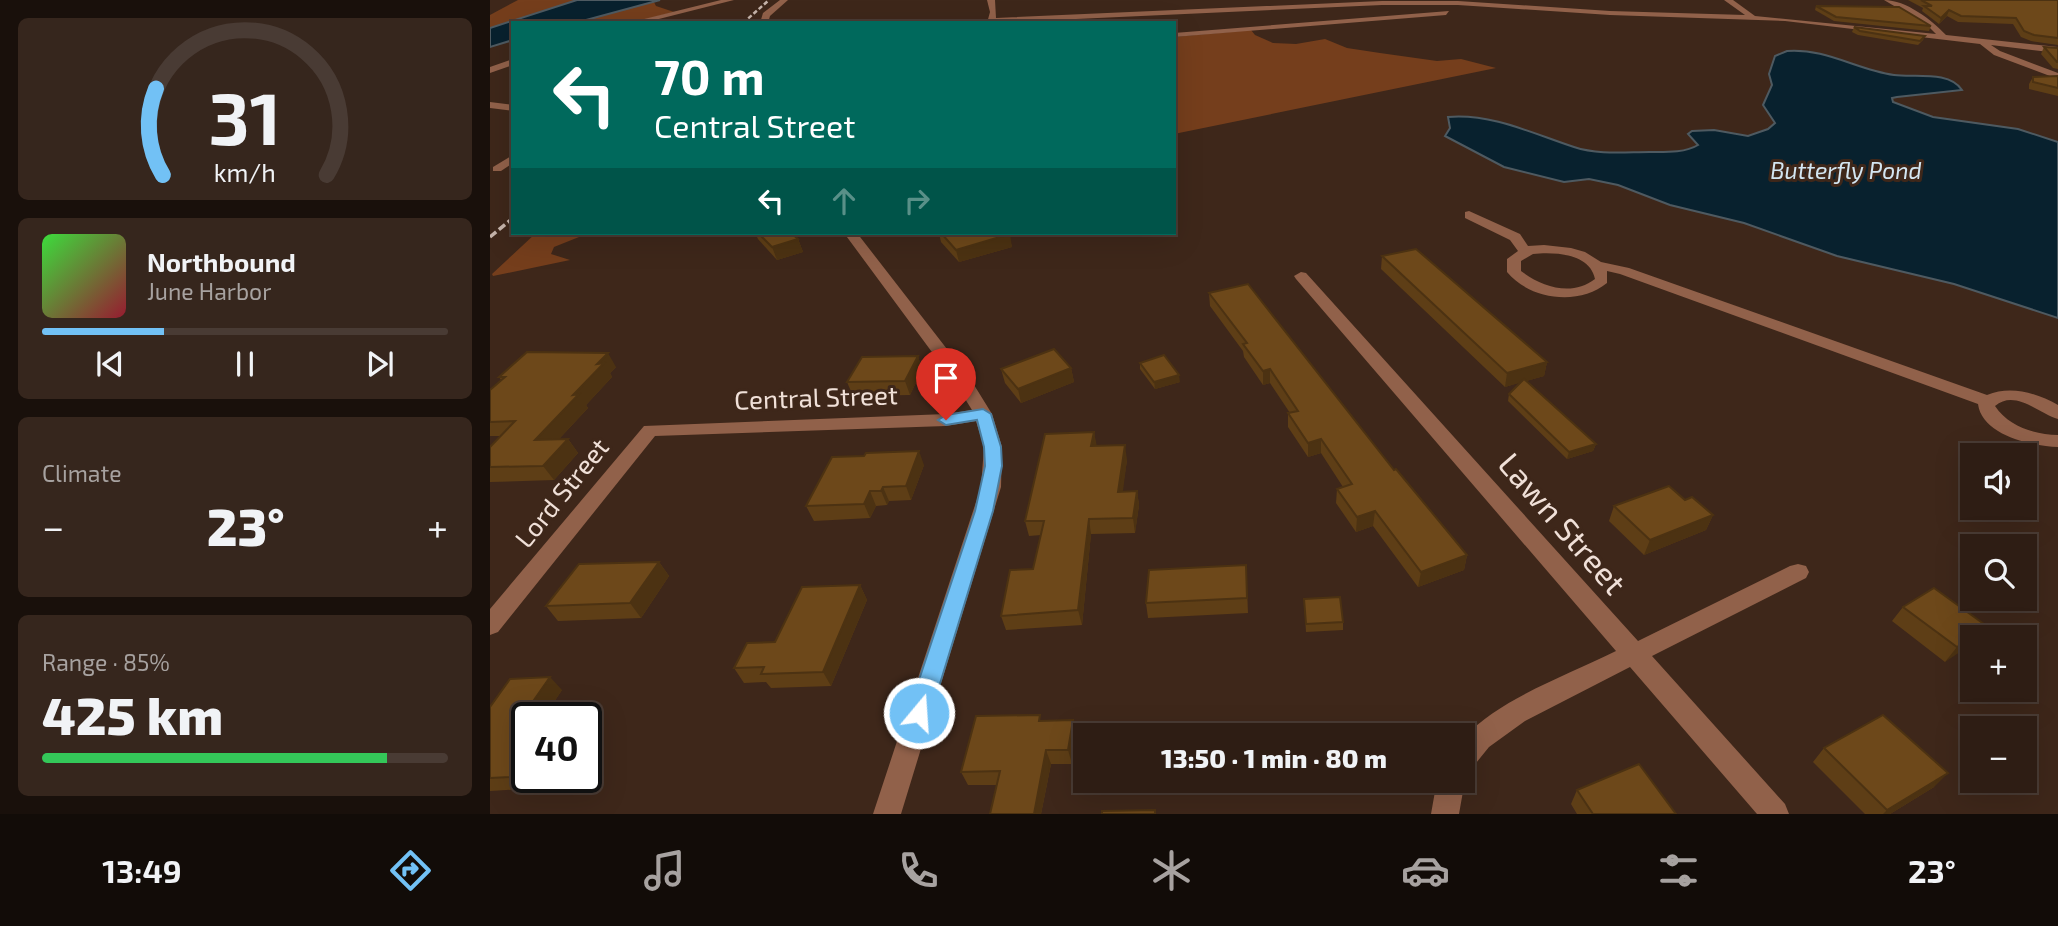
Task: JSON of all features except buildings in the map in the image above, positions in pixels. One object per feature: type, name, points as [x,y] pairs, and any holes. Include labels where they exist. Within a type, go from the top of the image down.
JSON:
[{"type":"street","points":[[641,21],[730,0]]},
{"type":"street","points":[[764,21],[766,15],[783,0]]},
{"type":"street","points":[[991,0],[994,12],[991,21],[1400,2],[1752,17],[2058,50]]},
{"type":"street","points":[[1728,0],[1752,17]]},
{"type":"street","points":[[1888,0],[1931,24],[1943,36]]},
{"type":"street","points":[[1696,4],[1694,10],[1700,16]]},
{"type":"street","points":[[1176,36],[1415,15],[1544,9]]},
{"type":"street","points":[[1982,41],[1997,53],[2058,76]]},
{"type":"street","points":[[490,70],[511,63]]},
{"type":"street","points":[[490,105],[511,108]]},
{"type":"street","points":[[497,169],[511,159]]},
{"type":"street","points":[[1469,215],[1515,237],[1525,252]]},
{"type":"street","points":[[852,235],[965,384],[983,414],[993,447],[991,487],[887,814]]},
{"type":"street","points":[[1597,265],[1602,272],[1602,280],[1596,286],[1574,293],[1545,290],[1532,285],[1514,272],[1514,259],[1525,252],[1559,250],[1574,253],[1597,265],[1624,271],[1988,401]]},
{"type":"street","name":"Lawn Street","points":[[1301,275],[1775,814]]},
{"type":"street","points":[[2058,413],[2040,403],[2014,396],[1993,397],[1986,406],[1990,414],[2010,429],[2039,439],[2058,441]]},
{"type":"street","name":"Central Street","points":[[650,430],[946,420],[983,414]]},
{"type":"street","name":"Lord Street","points":[[490,625],[650,430]]},
{"type":"street","points":[[1475,744],[1516,713],[1798,572]]},
{"type":"street","points":[[1445,814],[1449,793]]},
{"type":"shaded area","points":[[518,0],[577,0],[490,28],[490,15]]},
{"type":"shaded area","points":[[653,0],[656,6],[674,12],[639,21],[578,21]]},
{"type":"shaded area","points":[[1251,30],[1255,35],[1273,43],[1296,44],[1325,39],[1347,48],[1437,61],[1461,59],[1496,68],[1176,134],[1176,37]]},
{"type":"shaded area","points":[[534,235],[584,235],[554,247],[551,254],[570,260],[493,276],[492,274]]},
{"type":"water","points":[[577,0],[660,0],[582,21],[512,21]]},
{"type":"water","points":[[511,21],[511,41],[490,47],[490,28]]},
{"type":"water","name":"Butterfly Pond","points":[[1787,51],[1815,53],[1894,75],[1931,76],[1949,80],[1962,90],[1897,97],[1892,98],[1893,102],[1933,117],[2018,129],[2058,142],[2058,318],[1954,284],[1837,256],[1744,223],[1670,205],[1618,185],[1589,179],[1564,182],[1504,167],[1445,136],[1450,128],[1448,117],[1464,117],[1496,121],[1583,150],[1602,152],[1668,152],[1687,149],[1698,145],[1688,134],[1692,131],[1714,130],[1748,136],[1768,129],[1775,123],[1763,105],[1772,85],[1769,74],[1775,56]]},
{"type":"railway","points":[[745,21],[769,0]]},
{"type":"railway","points":[[490,237],[511,220]]},
{"type":"route","points":[[919,713],[984,511],[994,466],[993,447],[983,414],[946,420]]}]
